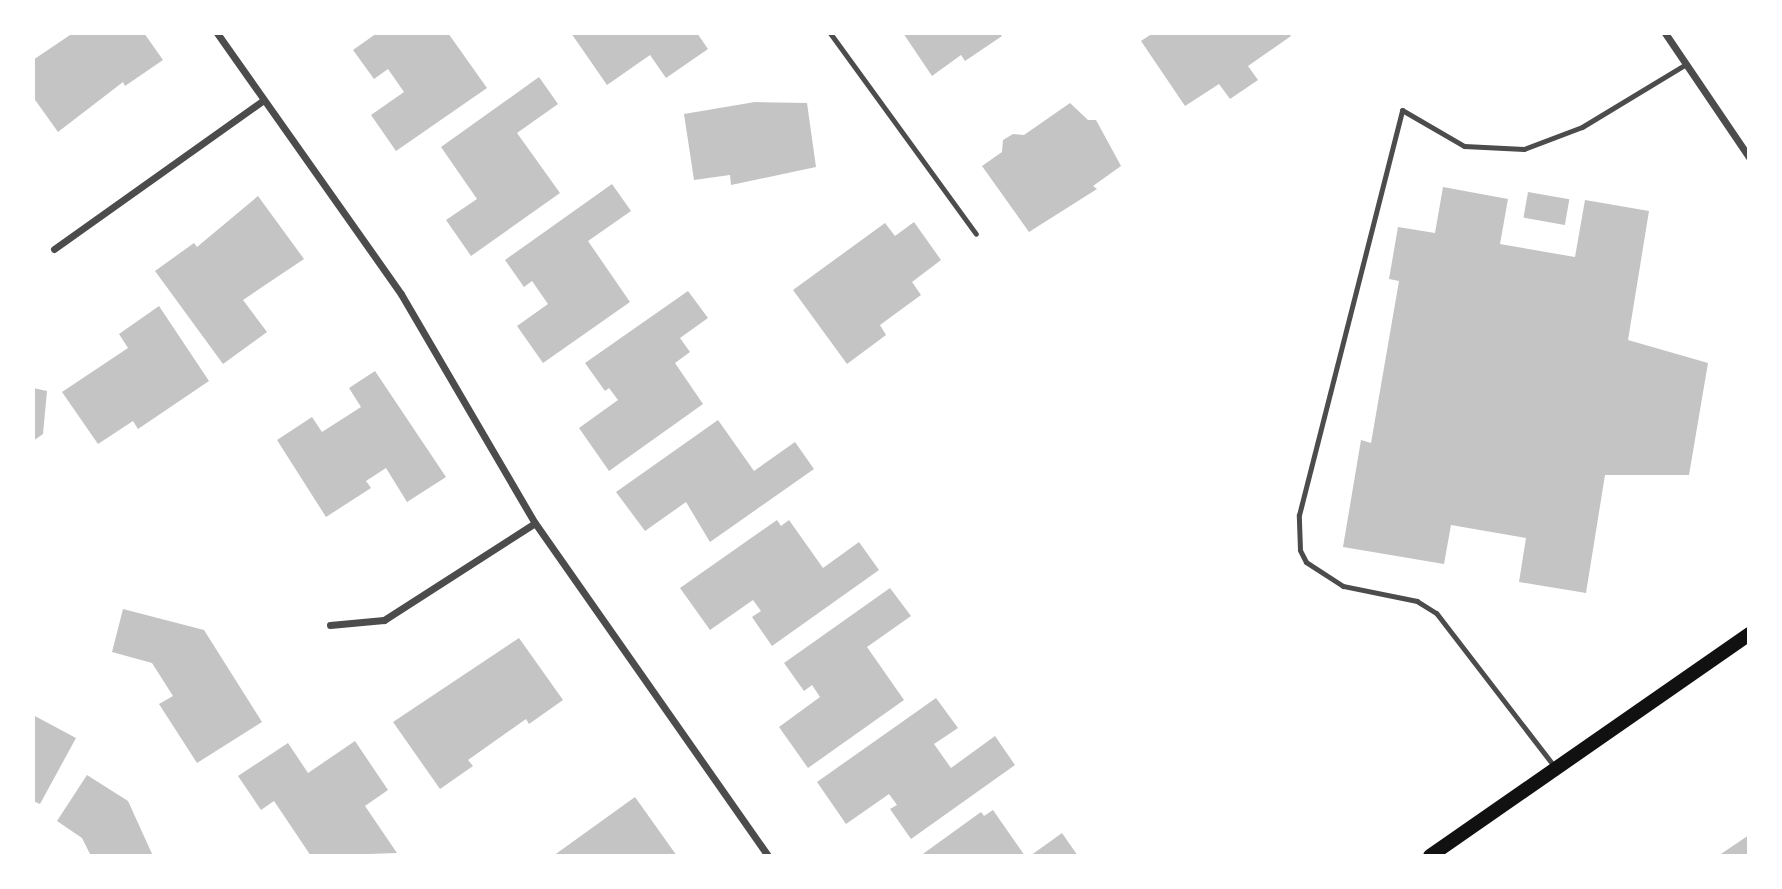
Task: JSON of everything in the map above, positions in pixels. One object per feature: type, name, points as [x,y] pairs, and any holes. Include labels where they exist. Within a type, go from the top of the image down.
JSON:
[{"type":"main road","points":[[1430,856],[1749,634]]},
{"type":"street","points":[[216,33],[401,294],[535,523],[768,856]]},
{"type":"street","points":[[1665,33],[1749,157]]},
{"type":"street","points":[[54,249],[264,100]]},
{"type":"street","points":[[330,625],[384,620],[535,523]]},
{"type":"lane","points":[[830,33],[976,234]]},
{"type":"lane","points":[[1555,769],[1436,613],[1417,601],[1343,586],[1306,562],[1300,550],[1299,515],[1402,110],[1464,146],[1524,149],[1582,127],[1686,64]]},
{"type":"building","points":[[73,33],[144,33],[163,60],[125,86],[123,82],[58,132],[33,97],[33,60]]},
{"type":"building","points":[[377,33],[448,33],[487,88],[396,151],[371,115],[404,92],[388,69],[374,79],[353,50]]},
{"type":"building","points":[[571,33],[697,33],[708,49],[666,78],[650,55],[607,85]]},
{"type":"building","points":[[903,33],[1000,33],[1002,36],[965,61],[961,55],[932,76]]},
{"type":"building","points":[[1153,33],[1289,33],[1291,36],[1248,66],[1258,80],[1230,99],[1219,84],[1185,106],[1141,41]]},
{"type":"building","points":[[539,77],[558,104],[517,133],[560,193],[471,256],[446,220],[477,199],[441,147]]},
{"type":"building","points":[[755,102],[807,103],[816,167],[731,185],[730,175],[694,180],[684,114]]},
{"type":"building","points":[[1070,103],[1088,120],[1096,120],[1121,166],[1093,186],[1097,189],[1029,232],[982,166],[1002,152],[1003,140],[1013,134],[1024,135]]},
{"type":"building","points":[[612,184],[631,211],[588,241],[630,302],[543,363],[517,326],[548,304],[532,281],[524,287],[505,260]]},
{"type":"building","points":[[1443,187],[1508,199],[1500,244],[1575,257],[1585,200],[1649,211],[1628,340],[1708,363],[1689,475],[1605,475],[1586,593],[1519,582],[1526,538],[1451,525],[1444,564],[1343,547],[1361,440],[1371,443],[1399,281],[1389,279],[1398,227],[1435,233]]},
{"type":"building","points":[[1528,192],[1569,199],[1565,225],[1523,218]]},
{"type":"building","points":[[258,196],[304,259],[243,300],[267,332],[223,364],[155,271],[194,243],[197,247]]},
{"type":"building","points":[[914,222],[941,260],[912,282],[921,295],[880,325],[886,335],[847,364],[793,290],[885,223],[895,236]]},
{"type":"building","points":[[688,291],[708,318],[680,338],[690,352],[675,363],[703,404],[609,471],[579,428],[618,400],[609,388],[605,391],[585,363]]},
{"type":"building","points":[[159,306],[209,381],[138,429],[133,421],[98,444],[62,392],[128,348],[119,334]]},
{"type":"building","points":[[375,371],[446,477],[407,502],[386,468],[366,481],[371,488],[326,517],[277,440],[312,417],[322,432],[361,407],[349,388]]},
{"type":"building","points":[[33,388],[47,391],[43,434],[33,441]]},
{"type":"building","points":[[718,420],[754,471],[795,442],[814,469],[710,542],[686,502],[645,531],[616,492]]},
{"type":"building","points":[[777,520],[781,526],[789,520],[823,568],[859,542],[879,570],[772,646],[752,617],[761,611],[753,600],[710,630],[680,588]]},
{"type":"building","points":[[890,588],[911,616],[867,647],[904,700],[808,768],[779,727],[820,697],[812,685],[804,691],[784,663]]},
{"type":"building","points":[[123,609],[204,630],[262,722],[197,763],[159,704],[173,696],[152,663],[112,652]]},
{"type":"building","points":[[519,638],[563,700],[529,724],[526,719],[468,760],[473,766],[440,789],[393,722]]},
{"type":"building","points":[[936,698],[958,728],[934,744],[951,768],[995,736],[1015,765],[911,839],[890,809],[897,805],[889,794],[846,824],[817,782]]},
{"type":"building","points":[[33,715],[76,738],[40,804],[33,801]]},
{"type":"building","points":[[355,741],[388,790],[365,806],[397,853],[311,856],[274,801],[261,810],[238,776],[288,743],[308,773]]},
{"type":"building","points":[[87,775],[128,801],[153,856],[91,856],[82,838],[57,821]]},
{"type":"building","points":[[635,797],[677,856],[553,856]]},
{"type":"building","points":[[993,810],[1025,856],[920,856],[981,812],[984,816]]},
{"type":"building","points":[[1062,833],[1078,856],[1030,856]]},
{"type":"building","points":[[1749,835],[1749,856],[1718,856]]}]
